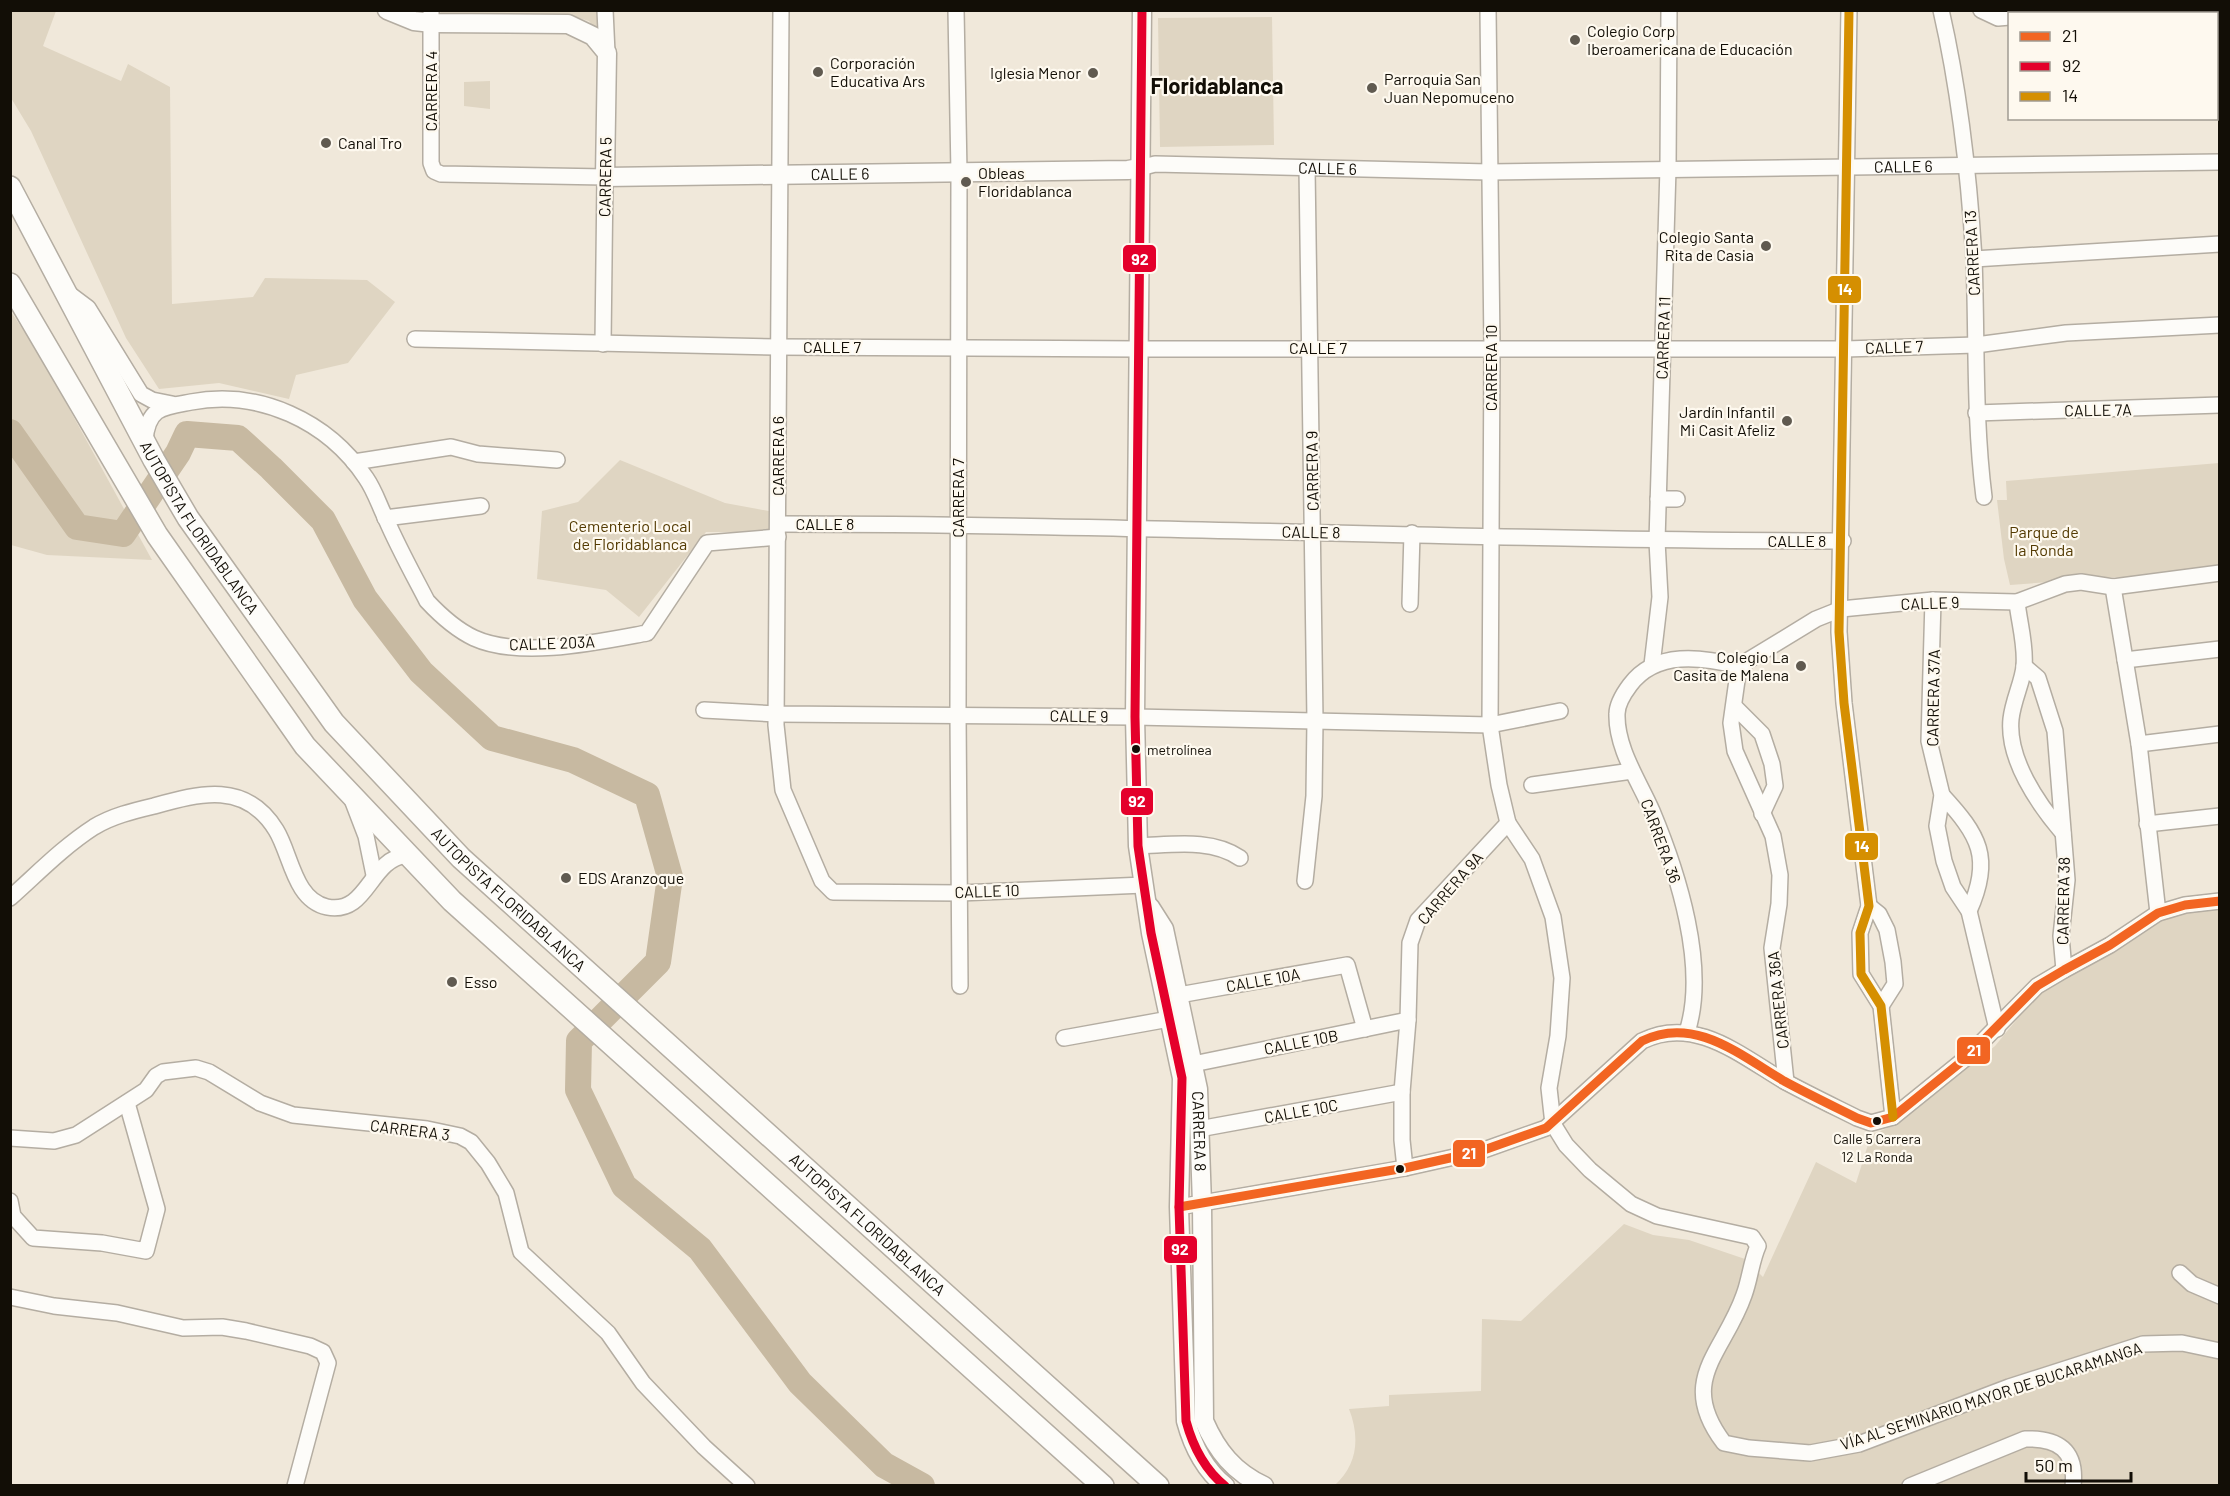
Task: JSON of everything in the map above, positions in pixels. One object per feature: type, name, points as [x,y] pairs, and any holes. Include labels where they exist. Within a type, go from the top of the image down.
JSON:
[{"type":"highway","name":"AUTOPISTA FLORIDABLANCA","points":[[10,187],[154,460],[188,518],[334,723],[460,858],[1158,1485]]},
{"type":"highway","points":[[10,285],[157,535],[305,746],[447,897],[1104,1485]]},
{"type":"main road","points":[[387,10],[414,21],[431,17],[568,24],[593,36],[606,53]]},
{"type":"main road","name":"CARRERA 8","points":[[1142,10],[1135,717],[1138,846],[1149,905],[1151,933],[1182,1077],[1179,1208],[1186,1421],[1195,1449],[1206,1467],[1225,1485]]},
{"type":"main road","name":"CARRERA 5","points":[[604,177],[606,53]]},
{"type":"main road","name":"CALLE 6","points":[[604,177],[1140,168]]},
{"type":"main road","name":"CARRERA 8","points":[[1149,905],[1164,929],[1198,1089],[1202,1204],[1204,1421],[1213,1441],[1225,1458],[1241,1473],[1263,1485]]},
{"type":"main road","points":[[1206,1467],[1263,1485]]},
{"type":"street","name":"CARRERA 5","points":[[605,10],[606,53]]},
{"type":"street","name":"CARRERA 6","points":[[781,10],[777,347],[777,714],[783,790],[822,880],[830,890]]},
{"type":"street","name":"CARRERA 7","points":[[956,10],[959,172],[960,986]]},
{"type":"street","name":"CARRERA 10","points":[[1488,10],[1492,348],[1490,725]]},
{"type":"street","name":"CARRERA 11","points":[[1652,665],[1660,597],[1657,541],[1668,168],[1669,10]]},
{"type":"street","points":[[1849,10],[1843,541],[1839,632],[1844,703],[1869,906],[1860,933],[1861,974],[1881,1006],[1893,1117]]},
{"type":"street","name":"CARRERA 13","points":[[1941,10],[1959,97],[1968,167],[1974,259],[1976,413],[1984,497]]},
{"type":"street","points":[[1982,10],[1998,18],[2008,17]]},
{"type":"street","points":[[2136,12],[2168,10]]},
{"type":"street","name":"CARRERA 4","points":[[431,17],[431,163],[434,171]]},
{"type":"street","name":"CALLE 6","points":[[1140,168],[1155,164],[1489,171],[1968,167],[2220,162]]},
{"type":"street","name":"CARRERA 9","points":[[1305,881],[1314,796],[1315,720],[1308,168]]},
{"type":"street","name":"CALLE 6","points":[[434,171],[441,174],[604,177]]},
{"type":"street","name":"CARRERA 5","points":[[603,344],[604,177]]},
{"type":"street","points":[[1974,259],[2220,244]]},
{"type":"street","points":[[66,292],[88,308],[141,394],[152,400],[177,404]]},
{"type":"street","name":"CALLE 7","points":[[416,339],[777,347],[1845,349],[1976,345],[2066,333],[2220,324]]},
{"type":"street","points":[[145,440],[147,425],[152,415],[163,406],[226,399],[274,408],[318,429],[354,462],[377,498],[385,518],[481,506]]},
{"type":"street","name":"CALLE 7A","points":[[1976,413],[2220,405]]},
{"type":"street","points":[[354,462],[451,447],[478,454],[557,460]]},
{"type":"street","points":[[1658,499],[1677,499]]},
{"type":"street","name":"CALLE 203A","points":[[385,518],[427,601],[441,617],[461,631],[496,645],[529,647],[604,641],[647,633],[701,549]]},
{"type":"street","name":"CALLE 8","points":[[701,549],[707,543],[778,531],[958,524],[1412,533],[1657,541],[1843,541]]},
{"type":"street","points":[[1410,604],[1412,533]]},
{"type":"street","name":"CALLE 9","points":[[1739,666],[1816,619],[1841,609],[1933,600],[2017,602],[2065,584],[2081,582],[2113,587],[2220,573]]},
{"type":"street","points":[[2113,587],[2139,744],[2158,913]]},
{"type":"street","name":"CARRERA 37A","points":[[1933,600],[1929,741],[1942,795],[1937,826],[1944,861],[1953,888],[1969,911],[1996,1029]]},
{"type":"street","name":"CARRERA 38","points":[[2017,602],[2024,666],[2014,695],[2011,722],[2013,747],[2027,780],[2063,833]]},
{"type":"street","points":[[2125,660],[2220,649]]},
{"type":"street","points":[[1652,665],[1679,659],[1707,658],[1739,666]]},
{"type":"street","name":"CARRERA 36","points":[[1652,665],[1624,692],[1617,710],[1617,727],[1632,771],[1652,812],[1689,919],[1693,1013],[1687,1032]]},
{"type":"street","name":"CARRERA 36A","points":[[1739,666],[1731,723],[1735,751],[1773,836],[1780,875],[1779,904],[1772,948],[1786,1082]]},
{"type":"street","name":"CARRERA 38","points":[[2024,666],[2038,678],[2055,732],[2067,880],[2061,936],[2064,969]]},
{"type":"street","points":[[1734,706],[1762,734],[1772,764],[1775,786],[1762,814]]},
{"type":"street","name":"CALLE 9","points":[[704,710],[777,714],[958,714],[1490,725],[1560,711]]},
{"type":"street","points":[[1490,725],[1499,785],[1508,823],[1532,859],[1554,917],[1562,978],[1558,1036],[1549,1088],[1553,1124]]},
{"type":"street","points":[[2139,744],[2220,734]]},
{"type":"street","points":[[1532,784],[1632,771]]},
{"type":"street","points":[[10,898],[60,852],[94,827],[119,815],[204,794],[231,795],[252,804],[267,817],[277,832],[299,883],[311,898],[328,907],[348,905],[358,898],[386,861],[395,856],[406,855]]},
{"type":"street","points":[[349,794],[366,836],[374,875]]},
{"type":"street","name":"CARRERA 37A","points":[[1942,795],[1963,818],[1977,843],[1982,864],[1980,886],[1969,911]]},
{"type":"street","points":[[2147,824],[2220,816]]},
{"type":"street","name":"CARRERA 9A","points":[[1405,1168],[1402,1140],[1402,1092],[1408,1020],[1410,943],[1418,920],[1508,823]]},
{"type":"street","points":[[1138,846],[1210,845],[1228,850],[1240,858]]},
{"type":"street","name":"CALLE 10","points":[[830,890],[845,893],[960,893],[1144,885]]},
{"type":"street","points":[[1179,1208],[1405,1168],[1481,1151],[1553,1124],[1642,1041],[1659,1032],[1687,1032],[1707,1038],[1857,1118],[1871,1123],[1893,1117],[1996,1029],[2037,986],[2110,945],[2158,913],[2186,905],[2220,901]]},
{"type":"street","points":[[1869,906],[1879,914],[1887,930],[1893,962],[1895,984],[1881,1006]]},
{"type":"street","name":"CALLE 10A","points":[[1179,995],[1347,965],[1365,1029]]},
{"type":"street","points":[[1064,1038],[1169,1019]]},
{"type":"street","name":"CALLE 10B","points":[[1193,1064],[1408,1020]]},
{"type":"street","name":"CARRERA 3","points":[[10,1138],[54,1141],[75,1136],[146,1090],[156,1076],[163,1072],[196,1068],[215,1075],[260,1103],[293,1115],[427,1129],[460,1136],[471,1142],[489,1163],[506,1193],[521,1252],[608,1332],[643,1383],[704,1447],[747,1485]]},
{"type":"street","name":"CALLE 10C","points":[[1200,1129],[1402,1092]]},
{"type":"street","points":[[10,1201],[13,1216],[33,1238],[102,1242],[146,1251],[157,1209],[127,1103]]},
{"type":"street","name":"VÍA AL SEMINARIO MAYOR DE BUCARAMANGA","points":[[1553,1124],[1574,1153],[1631,1204],[1657,1216],[1752,1237],[1758,1246],[1752,1259],[1744,1294],[1728,1330],[1715,1348],[1703,1384],[1708,1422],[1724,1443],[1749,1448],[1810,1453],[1858,1444],[2009,1387],[2143,1344],[2182,1343],[2220,1351]]},
{"type":"street","points":[[2180,1273],[2192,1284],[2220,1296]]},
{"type":"street","points":[[10,1297],[54,1306],[117,1313],[183,1328],[222,1327],[246,1330],[310,1346],[323,1352],[328,1364],[295,1485]]},
{"type":"street","points":[[1910,1485],[2025,1439],[2045,1438],[2061,1446],[2071,1458],[2073,1485]]},
{"type":"green space","points":[[11,10],[56,11],[43,46],[121,81],[128,64],[170,87],[172,304],[253,297],[265,278],[367,280],[395,302],[348,363],[296,375],[289,399],[219,383],[159,389],[126,338],[31,131],[11,98]]},
{"type":"green space","points":[[440,11],[597,11],[599,34],[589,21],[565,14],[441,15]]},
{"type":"green space","points":[[1272,17],[1274,145],[1160,147],[1158,18]]},
{"type":"green space","points":[[490,81],[490,109],[464,106],[464,82]]},
{"type":"green space","points":[[11,312],[37,350],[152,560],[47,555],[11,545]]},
{"type":"green space","name":"Cementerio Local de Floridablanca","points":[[620,460],[725,503],[774,512],[774,532],[706,532],[639,617],[606,590],[537,579],[542,511],[578,502]]},
{"type":"green space","name":"Parque de la Ronda","points":[[2219,463],[2219,569],[2129,580],[2115,577],[2010,585],[2004,559],[1997,500],[2007,500],[2006,481]]},
{"type":"green space","points":[[2219,904],[2219,1485],[1334,1486],[1348,1469],[1355,1450],[1355,1430],[1349,1409],[1389,1406],[1389,1395],[1481,1391],[1482,1319],[1521,1321],[1624,1224],[1653,1235],[1689,1240],[1745,1259],[1763,1277],[1816,1162],[1856,1183],[1871,1135],[1899,1123],[1995,1046],[2041,990],[2159,918]]},
{"type":"waterway","points":[[10,432],[77,527],[123,534],[178,453],[187,434],[238,438],[323,520],[365,599],[421,672],[492,738],[573,760],[647,795],[670,877],[658,962],[579,1041],[578,1090],[624,1186],[700,1249],[800,1383],[884,1465],[922,1486]]},
{"type":"transit line","name":"92","points":[[1142,10],[1135,717],[1138,846],[1151,933],[1182,1078],[1179,1207],[1186,1421],[1200,1457],[1225,1486]]},
{"type":"transit line","name":"14","points":[[1849,10],[1839,632],[1844,703],[1869,906],[1860,933],[1861,974],[1881,1006],[1893,1117]]},
{"type":"transit line","name":"21","points":[[1179,1207],[1405,1168],[1481,1151],[1546,1128],[1642,1041],[1661,1034],[1698,1035],[1716,1042],[1784,1081],[1857,1118],[1871,1123],[1893,1117],[1966,1058],[2037,986],[2110,945],[2158,913],[2185,905],[2220,901]]},
{"type":"place","name":"Colegio Corp Iberoamericana de Educación","points":[[1575,40]]},
{"type":"place","name":"Corporación Educativa Ars","points":[[818,72]]},
{"type":"place","name":"Iglesia Menor","points":[[1093,73]]},
{"type":"place","name":"Parroquia San Juan Nepomuceno","points":[[1372,88]]},
{"type":"place","name":"Canal Tro","points":[[326,143]]},
{"type":"place","name":"Obleas Floridablanca","points":[[966,182]]},
{"type":"place","name":"Colegio Santa Rita de Casia","points":[[1766,246]]},
{"type":"place","name":"Jardín Infantil Mi Casit Afeliz","points":[[1787,421]]},
{"type":"place","name":"Colegio La Casita de Malena","points":[[1801,666]]},
{"type":"place","name":"metrolínea","points":[[1136,749]]},
{"type":"place","name":"EDS Aranzoque","points":[[566,878]]},
{"type":"place","name":"Esso","points":[[452,982]]},
{"type":"place","name":"Calle 5 Carrera 12 La Ronda","points":[[1877,1121]]},
{"type":"district","name":"Floridablanca","points":[[1217,86]]}]
